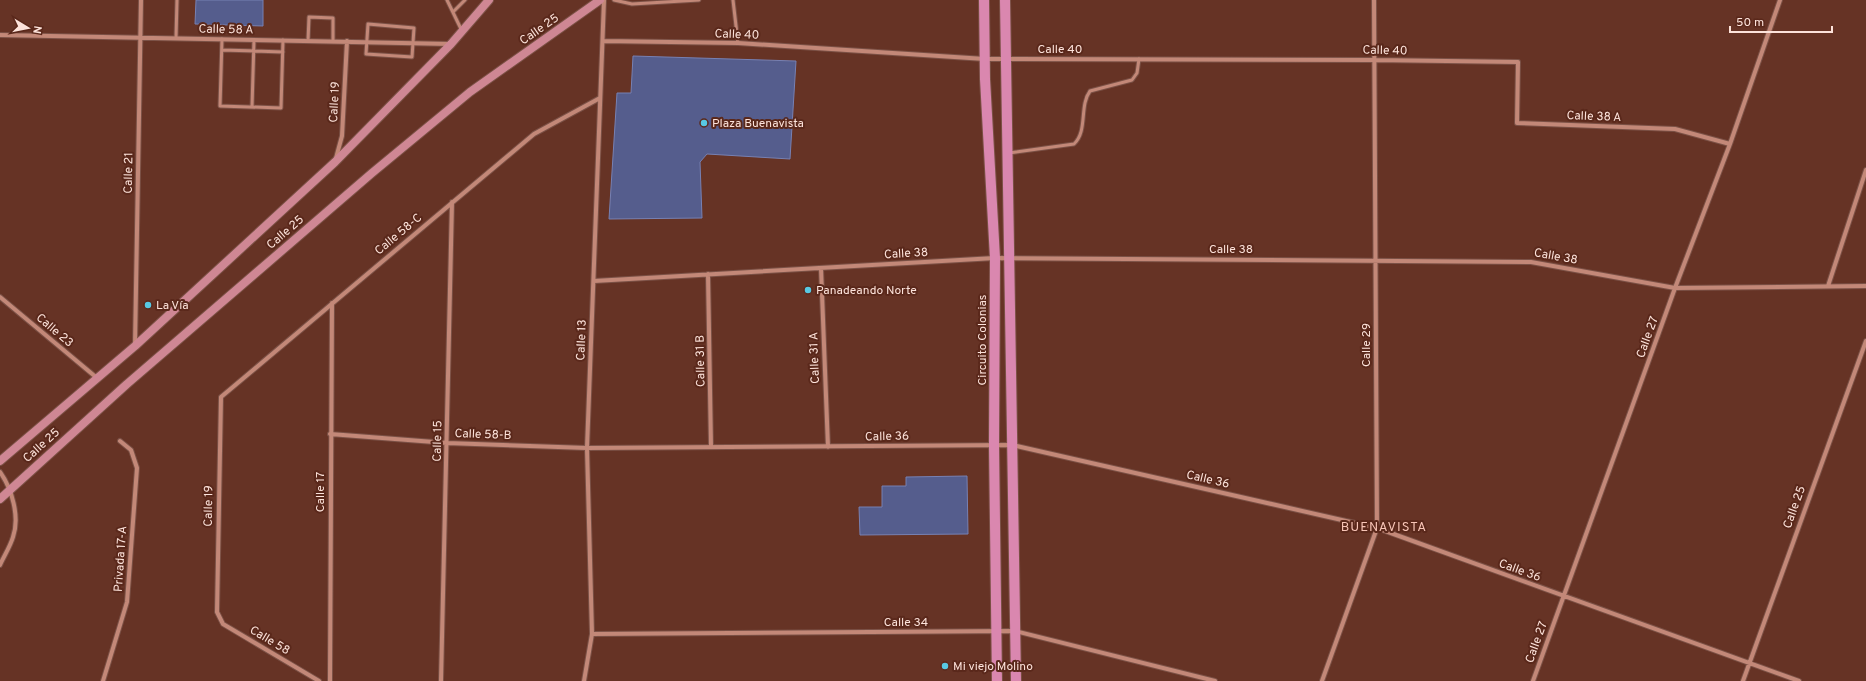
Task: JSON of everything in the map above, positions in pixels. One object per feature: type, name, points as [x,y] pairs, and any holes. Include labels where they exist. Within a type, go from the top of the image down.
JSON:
[{"type":"main road","name":"Calle 25","points":[[0,461],[135,346],[335,162],[451,44],[489,0]]},
{"type":"main road","name":"Calle 25","points":[[0,499],[127,384],[372,173],[470,92],[600,0]]},
{"type":"main road","name":"Circuito Colonias","points":[[984,0],[985,59],[995,258],[994,445],[997,681]]},
{"type":"main road","points":[[1005,0],[1016,681]]},
{"type":"street","name":"Calle 21","points":[[135,346],[141,0]]},
{"type":"street","name":"Calle 13","points":[[584,681],[592,634],[587,448],[604,0]]},
{"type":"street","name":"Calle 29","points":[[1322,681],[1377,528],[1374,0]]},
{"type":"street","name":"Calle 27","points":[[1533,681],[1675,288],[1730,144],[1780,0]]},
{"type":"street","name":"Calle 58 A","points":[[0,35],[451,44]]},
{"type":"street","name":"Calle 19","points":[[335,162],[342,136],[347,41]]},
{"type":"street","name":"Calle 40","points":[[603,41],[738,43],[985,59],[1518,62]]},
{"type":"street","name":"Calle 38 A","points":[[1518,62],[1517,123],[1675,129],[1730,144]]},
{"type":"street","name":"Calle 58-C","points":[[220,401],[223,394],[534,134],[600,98]]},
{"type":"street","points":[[1828,286],[1866,170]]},
{"type":"street","name":"Calle 15","points":[[442,681],[452,202]]},
{"type":"street","name":"Calle 38","points":[[594,281],[995,258],[1376,259],[1531,262],[1675,288],[1866,286]]},
{"type":"street","name":"Calle 31 A","points":[[821,268],[828,447]]},
{"type":"street","name":"Calle 31 B","points":[[708,274],[711,447]]},
{"type":"street","name":"Calle 23","points":[[0,297],[97,378]]},
{"type":"street","name":"Calle 17","points":[[330,681],[330,434],[332,303]]},
{"type":"street","name":"Calle 25","points":[[1743,681],[1866,341]]},
{"type":"street","name":"Calle 19","points":[[217,612],[220,401]]},
{"type":"street","name":"Calle 58-B","points":[[330,434],[447,443],[587,448]]},
{"type":"street","name":"Privada 17-A","points":[[103,681],[127,602],[137,468],[131,450],[120,441]]},
{"type":"street","name":"Calle 36","points":[[587,448],[1012,445],[1377,528],[1563,597],[1799,681]]},
{"type":"street","points":[[0,472],[10,490],[15,523],[13,536],[0,565]]},
{"type":"street","name":"Calle 58","points":[[217,612],[223,624],[319,681]]},
{"type":"street","name":"Calle 34","points":[[592,634],[1015,631],[1215,681]]},
{"type":"lane","points":[[176,0],[176,38]]},
{"type":"lane","points":[[446,0],[462,30]]},
{"type":"lane","points":[[453,12],[465,0]]},
{"type":"lane","points":[[614,0],[632,4],[699,0]]},
{"type":"lane","points":[[733,0],[738,43]]},
{"type":"lane","points":[[308,41],[309,17],[333,18],[333,41]]},
{"type":"lane","points":[[368,24],[414,28],[413,43],[412,57],[366,54],[368,24]]},
{"type":"lane","points":[[222,39],[220,106],[281,108],[283,40]]},
{"type":"lane","points":[[252,107],[254,40]]},
{"type":"lane","points":[[222,50],[283,52]]},
{"type":"lane","points":[[1007,153],[1074,144],[1080,136],[1087,97],[1090,91],[1132,80],[1137,73],[1139,59]]},
{"type":"building","points":[[196,0],[263,0],[263,26],[195,24]]},
{"type":"building","name":"Plaza Buenavista","points":[[633,56],[796,61],[790,159],[707,154],[700,162],[702,218],[609,219],[617,93],[631,93]]},
{"type":"building","points":[[967,476],[968,534],[860,535],[859,507],[882,507],[882,486],[906,486],[906,477]]},
{"type":"place","name":"Plaza Buenavista","points":[[704,123]]},
{"type":"place","name":"Panadeando Norte","points":[[808,290]]},
{"type":"place","name":"La Vía","points":[[148,305]]},
{"type":"place","name":"Mi viejo Molino","points":[[945,666]]},
{"type":"district","name":"BUENAVISTA","points":[[1384,526]]}]
